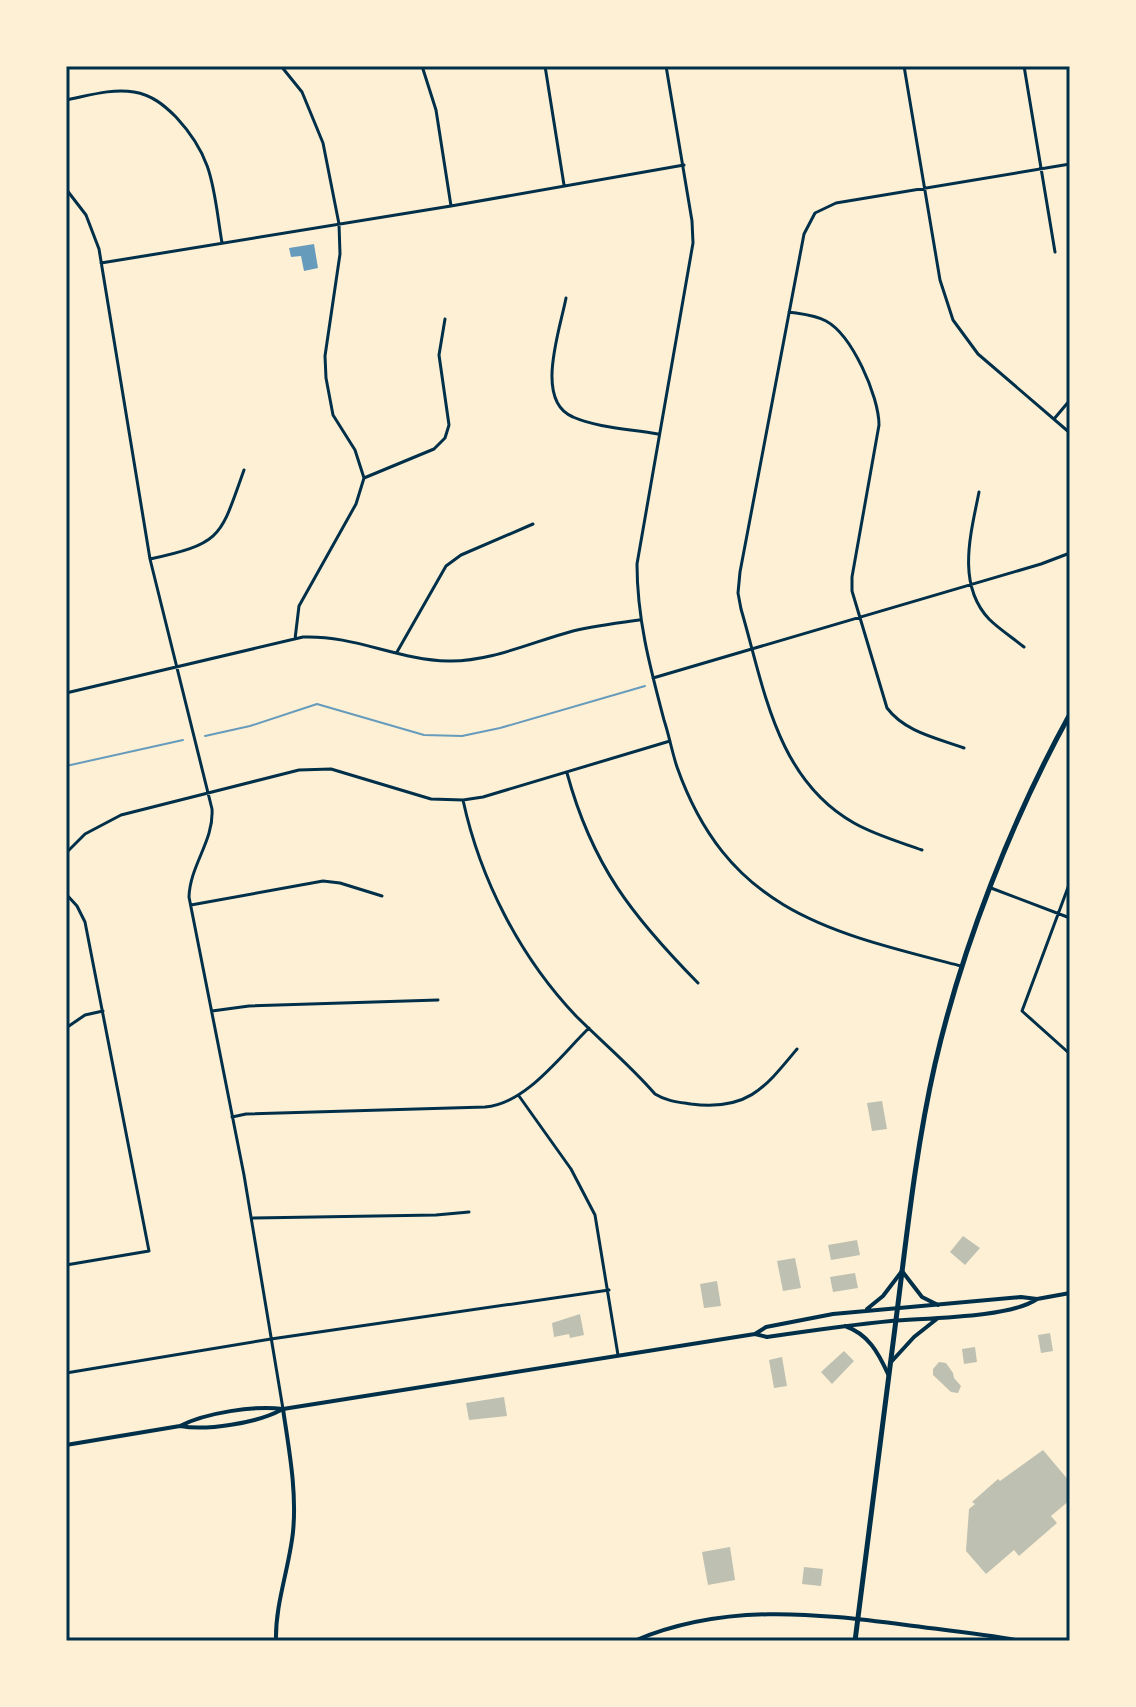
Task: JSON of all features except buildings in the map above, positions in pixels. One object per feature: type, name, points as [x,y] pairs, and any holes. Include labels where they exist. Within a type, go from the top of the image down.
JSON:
[{"type":"main road","points":[[855,1641],[910,1204],[931,1083],[964,967],[991,888],[1025,802],[1070,714]]},
{"type":"main road","points":[[902,1271],[922,1297],[940,1305]]},
{"type":"main road","points":[[864,1310],[883,1296],[902,1271]]},
{"type":"main road","points":[[755,1334],[766,1327],[864,1310],[1021,1297],[1037,1299],[1070,1293]]},
{"type":"main road","points":[[66,1445],[180,1426],[192,1420],[265,1407],[283,1409],[755,1334],[767,1337],[1027,1306],[1037,1299]]},
{"type":"main road","points":[[890,1363],[918,1333],[939,1318]]},
{"type":"main road","points":[[842,1326],[858,1331],[869,1341],[889,1375]]},
{"type":"main road","points":[[180,1426],[194,1429],[268,1417],[283,1409]]},
{"type":"main road","points":[[276,1641],[277,1615],[294,1528],[293,1474],[283,1409]]},
{"type":"main road","points":[[634,1641],[689,1622],[747,1613],[793,1612],[1021,1641]]},
{"type":"street","points":[[281,66],[302,92],[318,125],[339,224],[340,267],[325,373],[331,410],[355,450],[364,478],[356,504],[299,606],[295,639]]},
{"type":"street","points":[[422,66],[436,110],[451,206]]},
{"type":"street","points":[[545,66],[564,186]]},
{"type":"street","points":[[666,66],[684,165],[693,243],[637,564],[639,620],[677,767],[699,816],[716,842],[734,865],[774,899],[835,932],[964,967]]},
{"type":"street","points":[[904,66],[940,280],[953,320],[978,354],[1070,433]]},
{"type":"street","points":[[1024,66],[1055,252]]},
{"type":"street","points":[[66,100],[133,91],[156,100],[166,108],[191,133],[205,155],[222,243]]},
{"type":"street","points":[[922,850],[857,825],[830,807],[801,777],[783,749],[738,593],[804,234],[815,213],[836,203],[1070,164]]},
{"type":"street","points":[[101,263],[684,165]]},
{"type":"street","points":[[66,189],[91,226],[101,263],[150,559],[209,793],[213,821],[192,872],[189,885],[191,905],[251,1218],[283,1409]]},
{"type":"street","points":[[566,298],[551,375],[555,402],[572,417],[660,434]]},
{"type":"street","points":[[789,312],[816,317],[836,328],[846,341],[879,406],[877,439],[852,591],[881,693],[893,716],[911,729],[964,748]]},
{"type":"street","points":[[364,478],[434,449],[445,438],[449,425],[439,355],[445,319]]},
{"type":"street","points":[[1054,419],[1070,400]]},
{"type":"street","points":[[150,559],[190,551],[209,541],[228,515],[244,470]]},
{"type":"street","points":[[979,492],[967,558],[972,585],[979,605],[991,621],[1024,647]]},
{"type":"street","points":[[396,653],[446,566],[461,555],[533,524]]},
{"type":"street","points":[[653,678],[972,585],[1070,553]]},
{"type":"street","points":[[66,693],[295,639],[341,638],[396,653],[446,661],[475,659],[572,631],[639,620]]},
{"type":"street","points":[[66,853],[85,834],[121,815],[299,770],[321,768],[341,771],[431,799],[463,800],[567,773],[670,741]]},
{"type":"street","points":[[567,773],[593,846],[619,895],[645,928],[698,983]]},
{"type":"street","points":[[463,800],[492,889],[534,963],[563,1001],[655,1094],[669,1101],[708,1106],[733,1104],[768,1085],[797,1049]]},
{"type":"street","points":[[191,905],[323,881],[382,896]]},
{"type":"street","points":[[1070,882],[1022,1011],[1070,1054]]},
{"type":"street","points":[[991,888],[1070,918]]},
{"type":"street","points":[[66,894],[85,922],[149,1251],[66,1265]]},
{"type":"street","points":[[212,1011],[249,1006],[438,1000]]},
{"type":"street","points":[[66,1028],[85,1015],[103,1011]]},
{"type":"street","points":[[232,1117],[485,1107],[505,1103],[519,1096],[589,1028]]},
{"type":"street","points":[[519,1096],[571,1169],[588,1199],[600,1233],[618,1355]]},
{"type":"street","points":[[251,1218],[469,1212]]},
{"type":"street","points":[[66,1373],[271,1339],[609,1290]]},
{"type":"water","points":[[314,244],[318,268],[304,271],[301,256],[291,257],[289,248]]},
{"type":"waterway","points":[[205,736],[250,726],[317,704],[424,735],[462,736],[645,686]]},
{"type":"waterway","points":[[66,766],[183,740]]}]
